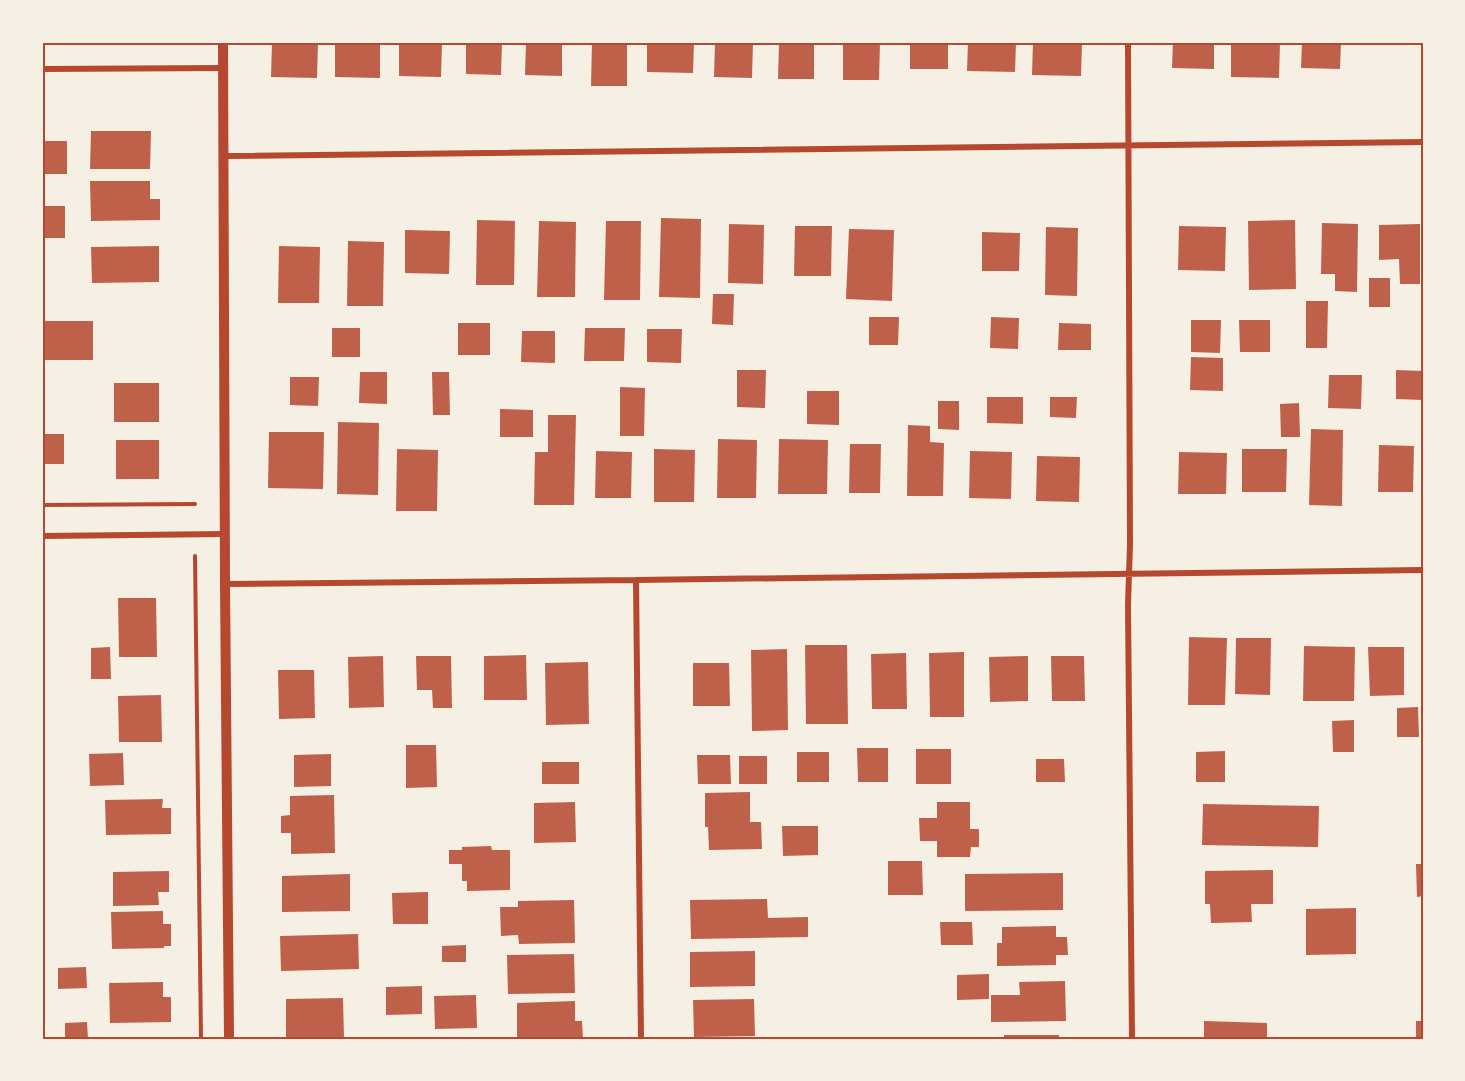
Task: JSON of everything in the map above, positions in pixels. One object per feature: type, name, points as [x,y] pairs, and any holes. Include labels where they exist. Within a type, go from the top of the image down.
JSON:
[{"type":"street","points":[[223,42],[229,1039]]},
{"type":"street","points":[[1128,42],[1130,544],[1128,574],[1132,1039]]},
{"type":"street","points":[[42,69],[223,68]]},
{"type":"street","points":[[224,156],[1423,142]]},
{"type":"street","points":[[42,536],[225,534]]},
{"type":"street","points":[[225,584],[1423,570]]},
{"type":"street","points":[[636,580],[641,1039]]},
{"type":"path","points":[[42,505],[195,504]]},
{"type":"path","points":[[195,555],[201,1039]]},
{"type":"building","points":[[272,42],[318,42],[317,78],[271,77]]},
{"type":"building","points":[[335,42],[380,42],[380,78],[335,77]]},
{"type":"building","points":[[399,42],[442,42],[441,77],[399,76]]},
{"type":"building","points":[[466,42],[502,42],[501,75],[466,74]]},
{"type":"building","points":[[526,42],[562,42],[562,76],[525,75]]},
{"type":"building","points":[[592,42],[627,42],[627,86],[591,86]]},
{"type":"building","points":[[647,42],[694,42],[693,73],[647,72]]},
{"type":"building","points":[[715,42],[753,42],[752,78],[714,77]]},
{"type":"building","points":[[779,42],[814,42],[814,79],[778,79]]},
{"type":"building","points":[[843,42],[880,42],[879,80],[843,80]]},
{"type":"building","points":[[910,42],[948,42],[948,69],[910,69]]},
{"type":"building","points":[[968,42],[1016,42],[1015,72],[967,71]]},
{"type":"building","points":[[1033,42],[1082,42],[1081,76],[1032,75]]},
{"type":"building","points":[[1173,42],[1214,42],[1214,69],[1172,68]]},
{"type":"building","points":[[1231,42],[1280,42],[1279,78],[1231,77]]},
{"type":"building","points":[[1302,42],[1341,42],[1340,69],[1301,68]]},
{"type":"building","points":[[91,131],[151,131],[150,169],[90,169]]},
{"type":"building","points":[[42,141],[67,141],[67,174],[42,174]]},
{"type":"building","points":[[90,181],[150,181],[150,199],[160,199],[160,220],[91,221]]},
{"type":"building","points":[[42,206],[65,206],[65,238],[42,238]]},
{"type":"building","points":[[661,218],[701,219],[700,298],[659,297]]},
{"type":"building","points":[[477,220],[515,221],[514,285],[476,285]]},
{"type":"building","points":[[1295,220],[1296,289],[1249,290],[1248,221]]},
{"type":"building","points":[[539,221],[576,222],[575,297],[537,297]]},
{"type":"building","points":[[606,221],[641,221],[640,300],[604,300]]},
{"type":"building","points":[[1322,223],[1358,224],[1357,292],[1335,291],[1335,274],[1321,274]]},
{"type":"building","points":[[729,224],[764,225],[763,284],[728,283]]},
{"type":"building","points":[[1420,224],[1420,284],[1400,284],[1399,259],[1379,260],[1379,225]]},
{"type":"building","points":[[795,226],[832,226],[831,276],[794,276]]},
{"type":"building","points":[[1179,226],[1226,227],[1225,271],[1178,270]]},
{"type":"building","points":[[1046,227],[1078,228],[1077,296],[1045,295]]},
{"type":"building","points":[[849,229],[894,230],[892,301],[846,299]]},
{"type":"building","points":[[405,230],[450,231],[449,274],[405,273]]},
{"type":"building","points":[[982,232],[1020,233],[1019,271],[982,271]]},
{"type":"building","points":[[348,241],[384,242],[383,306],[347,306]]},
{"type":"building","points":[[159,246],[159,282],[92,283],[91,247]]},
{"type":"building","points":[[279,246],[320,247],[319,303],[278,303]]},
{"type":"building","points":[[1369,278],[1390,278],[1390,307],[1369,307]]},
{"type":"building","points":[[713,294],[734,294],[733,325],[712,324]]},
{"type":"building","points":[[1306,301],[1328,301],[1327,348],[1306,348]]},
{"type":"building","points":[[869,317],[899,317],[898,345],[869,345]]},
{"type":"building","points":[[991,317],[1019,318],[1018,349],[990,348]]},
{"type":"building","points":[[1191,320],[1221,320],[1220,353],[1191,352]]},
{"type":"building","points":[[1239,320],[1270,320],[1270,352],[1240,352]]},
{"type":"building","points":[[42,321],[93,321],[93,360],[43,360]]},
{"type":"building","points":[[458,323],[490,323],[490,355],[458,355]]},
{"type":"building","points":[[1059,323],[1091,324],[1091,350],[1058,350]]},
{"type":"building","points":[[332,328],[360,328],[360,357],[332,357]]},
{"type":"building","points":[[585,328],[625,328],[624,361],[584,361]]},
{"type":"building","points":[[647,329],[682,329],[681,363],[647,362]]},
{"type":"building","points":[[522,331],[555,331],[555,363],[521,362]]},
{"type":"building","points":[[1191,357],[1223,358],[1223,391],[1190,390]]},
{"type":"building","points":[[737,370],[766,370],[765,408],[737,407]]},
{"type":"building","points":[[1396,370],[1423,371],[1423,400],[1396,399]]},
{"type":"building","points":[[360,372],[387,372],[387,404],[359,403]]},
{"type":"building","points":[[432,372],[449,372],[450,415],[433,415]]},
{"type":"building","points":[[1329,375],[1362,375],[1361,409],[1328,408]]},
{"type":"building","points":[[290,377],[319,377],[318,406],[290,405]]},
{"type":"building","points":[[114,383],[159,383],[159,422],[114,422]]},
{"type":"building","points":[[620,387],[645,388],[644,436],[620,436]]},
{"type":"building","points":[[807,391],[839,391],[839,425],[807,424]]},
{"type":"building","points":[[987,397],[1023,397],[1023,424],[987,423]]},
{"type":"building","points":[[1050,397],[1077,397],[1076,418],[1050,417]]},
{"type":"building","points":[[938,401],[959,401],[959,430],[938,429]]},
{"type":"building","points":[[1299,403],[1300,437],[1281,437],[1280,404]]},
{"type":"building","points":[[500,409],[533,410],[533,437],[500,437]]},
{"type":"building","points":[[548,415],[576,415],[574,505],[534,505],[535,452],[548,452]]},
{"type":"building","points":[[338,422],[379,423],[378,495],[337,494]]},
{"type":"building","points":[[908,425],[930,426],[930,442],[944,443],[943,496],[907,496]]},
{"type":"building","points":[[1311,429],[1343,430],[1342,506],[1309,505]]},
{"type":"building","points":[[269,432],[324,432],[323,489],[268,488]]},
{"type":"building","points":[[42,434],[64,434],[64,464],[42,464]]},
{"type":"building","points":[[718,439],[757,440],[756,498],[717,498]]},
{"type":"building","points":[[779,439],[828,440],[827,494],[778,494]]},
{"type":"building","points":[[116,440],[159,440],[159,479],[116,479]]},
{"type":"building","points":[[850,444],[881,444],[880,493],[849,493]]},
{"type":"building","points":[[1379,445],[1414,446],[1413,492],[1378,492]]},
{"type":"building","points":[[397,449],[438,450],[437,511],[396,511]]},
{"type":"building","points":[[654,449],[695,450],[694,502],[654,502]]},
{"type":"building","points":[[1242,449],[1287,449],[1286,492],[1242,492]]},
{"type":"building","points":[[596,451],[632,452],[631,498],[595,498]]},
{"type":"building","points":[[970,451],[1012,452],[1011,499],[969,498]]},
{"type":"building","points":[[1179,452],[1227,453],[1226,494],[1178,494]]},
{"type":"building","points":[[1037,456],[1080,457],[1079,502],[1036,501]]},
{"type":"building","points":[[118,598],[156,598],[157,657],[119,657]]},
{"type":"building","points":[[1189,637],[1227,638],[1225,705],[1188,705]]},
{"type":"building","points":[[1236,638],[1271,638],[1270,695],[1235,694]]},
{"type":"building","points":[[805,645],[847,645],[848,724],[806,724]]},
{"type":"building","points":[[1304,646],[1355,647],[1354,701],[1303,701]]},
{"type":"building","points":[[110,647],[111,679],[91,679],[91,648]]},
{"type":"building","points":[[1368,647],[1404,647],[1404,695],[1370,696]]},
{"type":"building","points":[[787,649],[788,730],[752,731],[751,650]]},
{"type":"building","points":[[964,652],[964,717],[930,717],[929,653]]},
{"type":"building","points":[[906,653],[907,709],[872,709],[871,654]]},
{"type":"building","points":[[526,655],[527,700],[484,700],[484,656]]},
{"type":"building","points":[[383,656],[384,707],[349,708],[348,657]]},
{"type":"building","points":[[416,656],[451,656],[452,708],[433,708],[432,690],[417,690]]},
{"type":"building","points":[[1028,656],[1028,701],[990,702],[989,657]]},
{"type":"building","points":[[1051,656],[1084,656],[1085,701],[1052,701]]},
{"type":"building","points":[[588,662],[589,724],[546,725],[545,663]]},
{"type":"building","points":[[693,663],[729,663],[730,706],[693,706]]},
{"type":"building","points":[[278,670],[314,670],[315,718],[279,719]]},
{"type":"building","points":[[161,695],[162,742],[119,742],[118,696]]},
{"type":"building","points":[[1418,707],[1419,737],[1397,737],[1397,708]]},
{"type":"building","points":[[1354,720],[1354,752],[1333,752],[1332,721]]},
{"type":"building","points":[[406,745],[436,745],[437,787],[406,788]]},
{"type":"building","points":[[857,748],[888,748],[888,782],[858,782]]},
{"type":"building","points":[[916,749],[951,749],[951,784],[916,784]]},
{"type":"building","points":[[1225,751],[1225,782],[1196,782],[1196,752]]},
{"type":"building","points":[[797,752],[829,752],[829,782],[797,782]]},
{"type":"building","points":[[123,753],[124,785],[90,786],[89,754]]},
{"type":"building","points":[[331,754],[331,786],[294,787],[294,755]]},
{"type":"building","points":[[697,755],[730,755],[731,784],[698,784]]},
{"type":"building","points":[[739,756],[767,756],[767,784],[739,784]]},
{"type":"building","points":[[1036,759],[1064,759],[1065,782],[1036,782]]},
{"type":"building","points":[[542,762],[579,762],[579,784],[542,784]]},
{"type":"building","points":[[750,792],[750,822],[761,822],[762,849],[709,850],[708,827],[705,827],[705,793]]},
{"type":"building","points":[[334,795],[335,853],[291,854],[291,833],[281,833],[281,816],[290,815],[290,796]]},
{"type":"building","points":[[163,799],[162,808],[171,808],[171,834],[106,835],[105,800]]},
{"type":"building","points":[[575,802],[576,842],[534,843],[534,803]]},
{"type":"building","points":[[937,802],[970,802],[970,829],[979,829],[979,847],[971,847],[970,857],[937,857],[937,841],[920,841],[919,818],[937,818]]},
{"type":"building","points":[[1203,804],[1319,806],[1318,847],[1202,845]]},
{"type":"building","points":[[782,826],[818,826],[818,855],[783,856]]},
{"type":"building","points":[[491,846],[492,850],[510,850],[510,890],[467,891],[467,881],[462,881],[462,864],[449,864],[449,850]]},
{"type":"building","points":[[888,861],[922,861],[923,895],[888,895]]},
{"type":"building","points":[[1416,864],[1423,864],[1423,896],[1417,897]]},
{"type":"building","points":[[1273,870],[1273,904],[1251,904],[1252,922],[1211,923],[1210,904],[1205,904],[1205,871]]},
{"type":"building","points":[[169,871],[169,892],[158,892],[159,905],[113,906],[113,872]]},
{"type":"building","points":[[1063,873],[1063,910],[965,911],[965,874]]},
{"type":"building","points":[[350,874],[350,911],[282,912],[282,876]]},
{"type":"building","points":[[428,892],[428,924],[393,924],[392,893]]},
{"type":"building","points":[[767,899],[768,918],[808,917],[808,937],[691,939],[690,900]]},
{"type":"building","points":[[574,900],[575,943],[519,944],[518,935],[501,936],[500,907],[518,907],[518,901]]},
{"type":"building","points":[[1356,908],[1356,954],[1306,955],[1306,909]]},
{"type":"building","points":[[163,911],[163,924],[171,924],[171,946],[112,949],[111,912]]},
{"type":"building","points":[[940,922],[972,922],[973,945],[941,945]]},
{"type":"building","points":[[1056,926],[1056,937],[1067,937],[1068,955],[1056,955],[1056,965],[997,966],[997,943],[1002,943],[1002,927]]},
{"type":"building","points":[[358,934],[359,969],[281,971],[280,936]]},
{"type":"building","points":[[466,945],[466,962],[442,962],[442,946]]},
{"type":"building","points":[[755,951],[755,986],[690,987],[690,952]]},
{"type":"building","points":[[574,954],[575,993],[508,994],[507,955]]},
{"type":"building","points":[[86,967],[87,988],[58,989],[58,968]]},
{"type":"building","points":[[989,974],[989,999],[957,1000],[957,975]]},
{"type":"building","points":[[1065,981],[1066,1021],[991,1022],[991,995],[1020,995],[1019,982]]},
{"type":"building","points":[[163,982],[163,997],[171,997],[171,1022],[110,1023],[109,983]]},
{"type":"building","points":[[422,986],[422,1014],[386,1015],[386,987]]},
{"type":"building","points":[[476,995],[477,1028],[435,1029],[434,996]]},
{"type":"building","points":[[343,998],[344,1037],[286,1038],[286,999]]},
{"type":"building","points":[[754,999],[755,1036],[694,1037],[693,1000]]},
{"type":"building","points":[[575,1001],[575,1021],[582,1021],[583,1039],[517,1039],[517,1003]]},
{"type":"building","points":[[1204,1021],[1267,1023],[1267,1039],[1204,1039]]},
{"type":"building","points":[[1416,1021],[1423,1021],[1423,1039],[1416,1039]]},
{"type":"building","points":[[87,1022],[88,1039],[65,1039],[65,1023]]},
{"type":"building","points":[[1004,1035],[1059,1035],[1059,1039],[1004,1039]]}]
